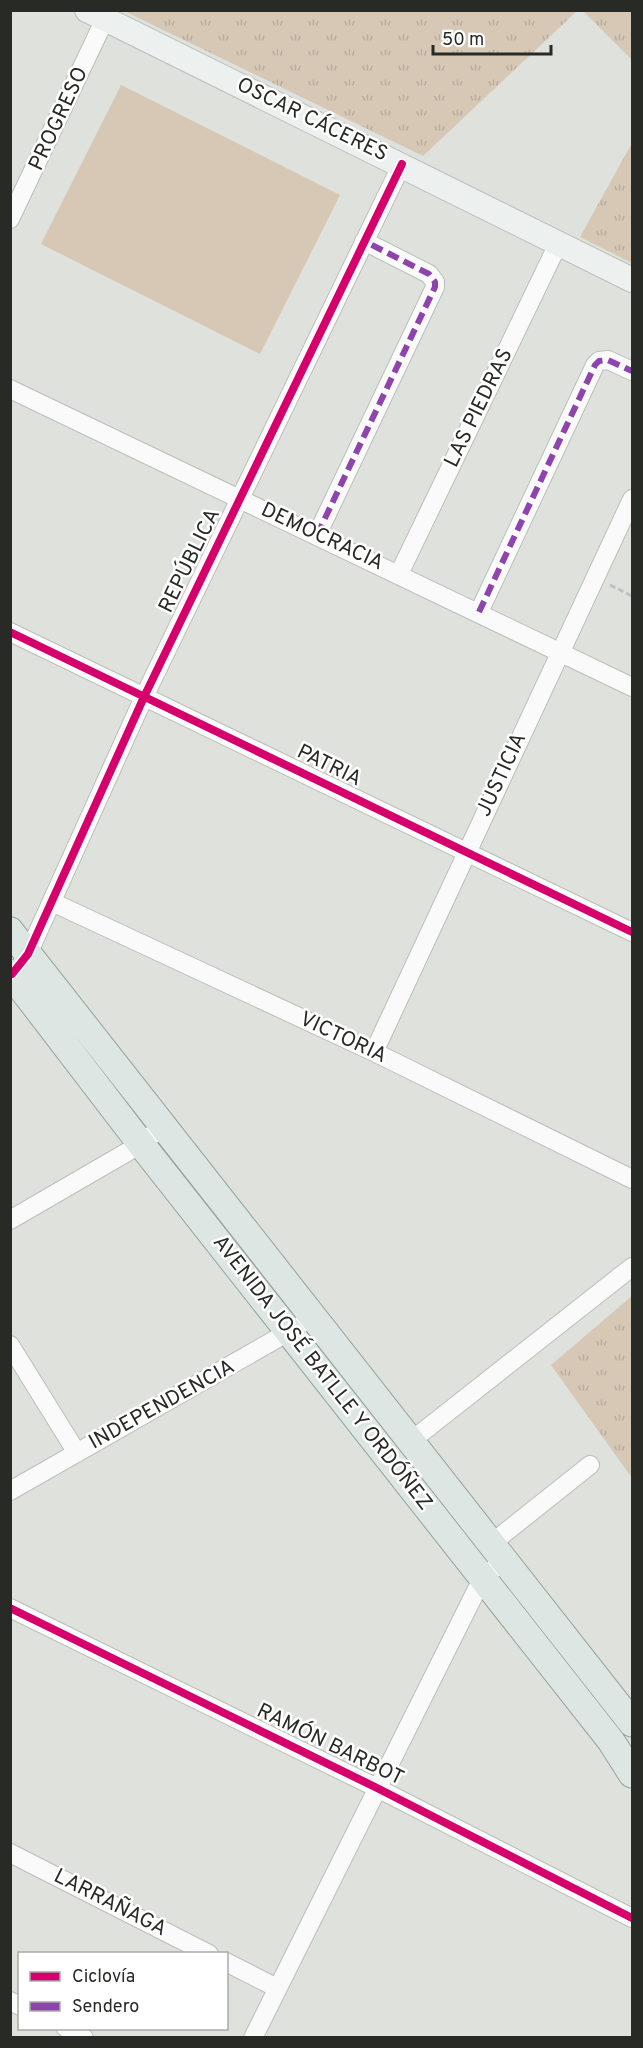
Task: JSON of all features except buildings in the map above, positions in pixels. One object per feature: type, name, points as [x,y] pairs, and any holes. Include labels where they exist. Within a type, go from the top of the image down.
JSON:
[{"type":"main road","name":"AVENIDA JOSÉ BATLLE Y ORDÓÑEZ","points":[[10,931],[17,967],[141,1144],[483,1577],[611,1741],[633,1774]]},
{"type":"main road","name":"AVENIDA JOSÉ BATLLE Y ORDÓÑEZ","points":[[17,967],[164,1125],[633,1723]]},
{"type":"street","name":"OSCAR CÁCERES","points":[[96,15],[633,280]]},
{"type":"street","name":"PROGRESO","points":[[10,219],[96,15]]},
{"type":"street","name":"REPÚBLICA","points":[[17,967],[52,902],[144,696],[402,164]]},
{"type":"street","points":[[317,535],[435,287],[435,282],[429,274],[364,241]]},
{"type":"street","name":"LAS PIEDRAS","points":[[399,574],[559,242]]},
{"type":"street","points":[[479,612],[595,365],[599,361],[608,360],[633,371]]},
{"type":"street","name":"DEMOCRACIA","points":[[10,389],[633,687]]},
{"type":"street","name":"JUSTICIA","points":[[374,1052],[466,851],[633,499]]},
{"type":"street","name":"PATRIA","points":[[10,632],[633,932]]},
{"type":"street","name":"VICTORIA","points":[[52,902],[374,1052],[633,1179]]},
{"type":"street","points":[[10,1220],[141,1144],[164,1125]]},
{"type":"street","points":[[411,1441],[633,1267]]},
{"type":"street","name":"INDEPENDENCIA","points":[[10,1491],[290,1333],[312,1316]]},
{"type":"street","points":[[10,1345],[77,1453]]},
{"type":"street","points":[[253,2037],[483,1577],[499,1552],[590,1465]]},
{"type":"street","name":"RAMÓN BARBOT","points":[[10,1608],[377,1788],[633,1918]]},
{"type":"street","name":"LARRAÑAGA","points":[[10,1853],[207,1952]]},
{"type":"street","points":[[228,1963],[278,1988]]},
{"type":"street","points":[[70,2030],[84,2037]]},
{"type":"path","points":[[595,578],[633,596]]},
{"type":"green space","points":[[577,10],[423,156],[124,11]]},
{"type":"green space","points":[[583,11],[632,11],[632,60]]},
{"type":"green space","points":[[121,85],[340,195],[260,354],[41,244]]},
{"type":"green space","points":[[632,143],[632,263],[580,237]]},
{"type":"green space","points":[[632,1296],[632,1478],[551,1365]]},
{"type":"marked path","points":[[317,535],[435,287],[435,282],[429,274],[364,241]]},
{"type":"marked path","points":[[479,612],[595,365],[599,361],[608,360],[632,371]]},
{"type":"cycle path","points":[[12,974],[28,954],[144,697],[402,164]]},
{"type":"cycle path","points":[[10,632],[632,932]]},
{"type":"cycle path","points":[[10,1608],[377,1788],[632,1918]]}]
